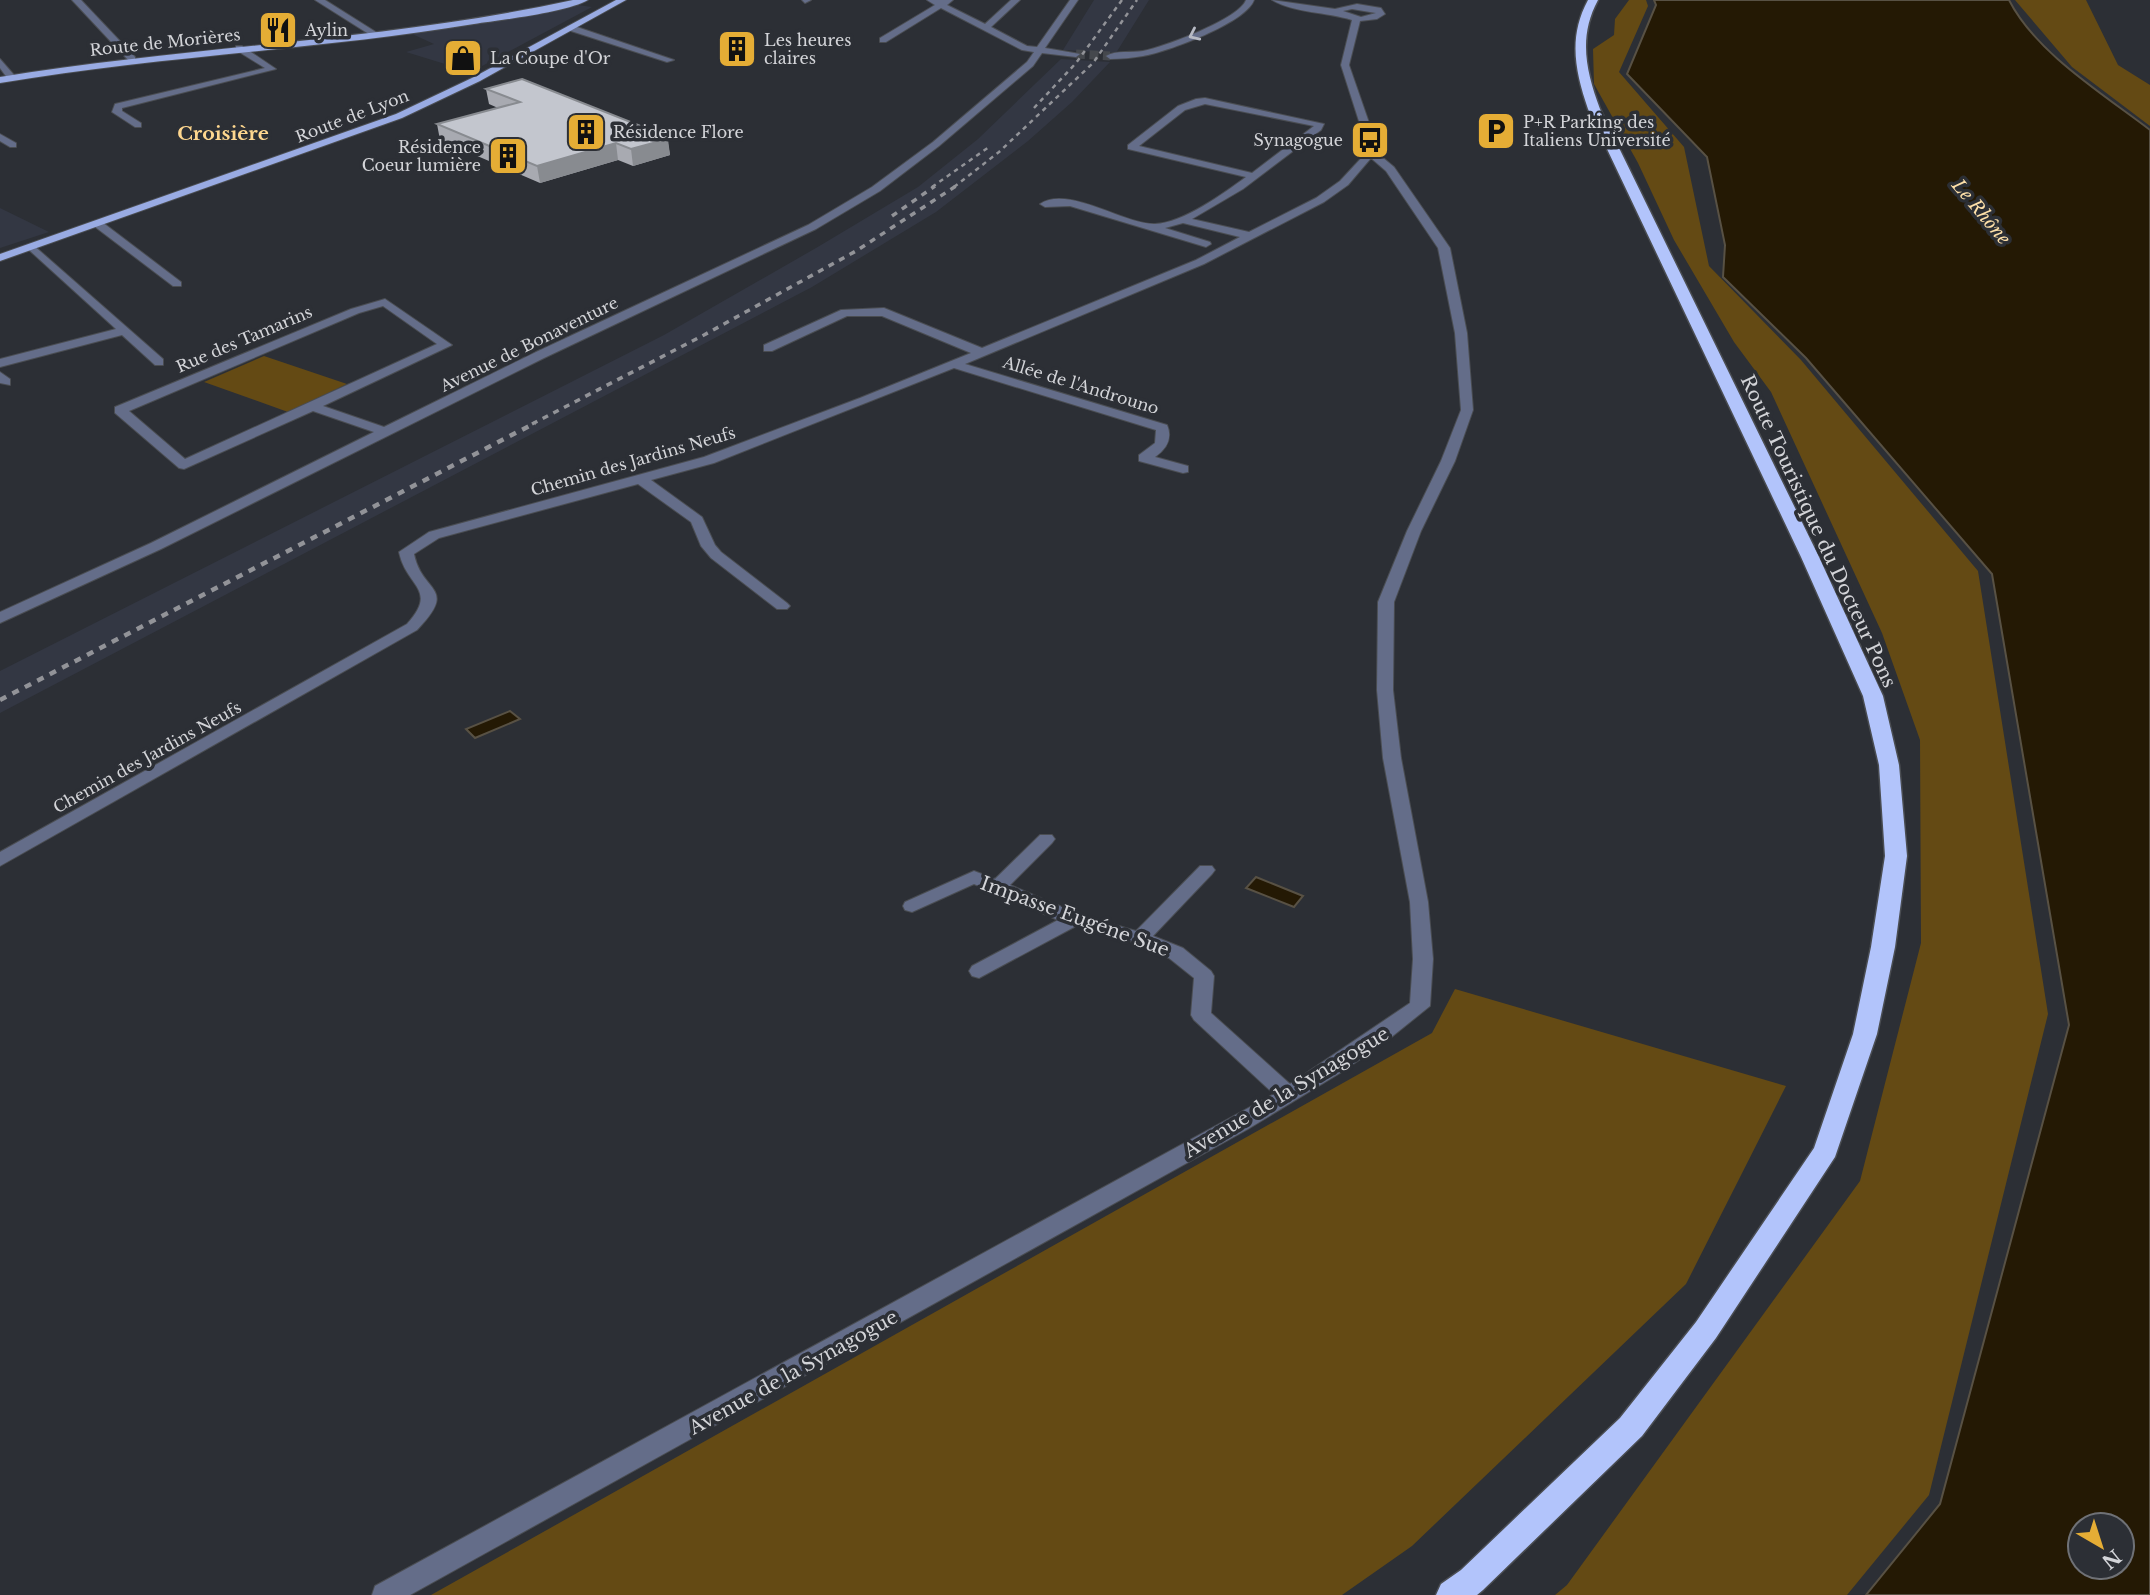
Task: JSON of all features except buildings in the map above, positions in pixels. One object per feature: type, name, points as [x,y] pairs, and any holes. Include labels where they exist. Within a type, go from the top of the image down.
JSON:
[{"type":"highway","name":"Route Touristique du Docteur Pons","points":[[1451,1595],[1472,1580],[1631,1427],[1706,1330],[1826,1150],[1865,1034],[1883,947],[1896,856],[1889,765],[1873,696],[1810,557],[1594,109],[1581,72],[1578,41],[1593,0]]},
{"type":"main road","name":"Route de Morières","points":[[0,79],[132,59],[375,34],[497,17],[582,0],[620,1]]},
{"type":"main road","name":"Route de Lyon","points":[[0,258],[387,121],[457,89],[620,1]]},
{"type":"street","points":[[76,0],[132,59]]},
{"type":"street","points":[[319,0],[375,34]]},
{"type":"street","points":[[931,0],[945,2],[1026,48],[1076,54]]},
{"type":"street","points":[[987,27],[1016,0]]},
{"type":"street","name":"Avenue de Bonaventure","points":[[0,618],[156,546],[565,343],[812,227],[876,189],[936,144],[1030,64],[1074,0]]},
{"type":"street","points":[[1110,56],[1141,55],[1162,50],[1238,14],[1248,6],[1250,0]]},
{"type":"street","points":[[1276,0],[1337,11],[1342,16],[1356,18],[1372,18],[1381,14],[1364,3],[1337,11]]},
{"type":"street","points":[[883,40],[945,2]]},
{"type":"street","name":"Avenue de la Synagogue","points":[[385,1595],[842,1345],[1288,1095],[1373,1043],[1420,1006],[1423,959],[1419,902],[1392,758],[1385,690],[1386,602],[1414,531],[1448,461],[1467,410],[1461,333],[1444,248],[1390,169],[1371,153],[1345,65],[1356,18]]},
{"type":"street","points":[[571,28],[670,60]]},
{"type":"street","points":[[138,125],[117,112],[118,106],[272,69],[239,48]]},
{"type":"street","points":[[0,62],[11,77]]},
{"type":"street","points":[[1153,228],[1184,220],[1254,176],[1275,162],[1318,128],[1319,124],[1199,101],[1172,113],[1158,128],[1131,147],[1254,176]]},
{"type":"street","points":[[0,137],[13,145]]},
{"type":"street","name":"Chemin des Jardins Neufs","points":[[0,860],[412,627],[424,616],[430,603],[430,591],[406,561],[406,552],[415,544],[434,535],[641,479],[747,447],[953,364],[1173,274],[1250,236],[1334,191],[1371,153]]},
{"type":"street","points":[[1045,204],[1071,203],[1206,244]]},
{"type":"street","points":[[1184,220],[1250,236]]},
{"type":"street","points":[[98,224],[177,284]]},
{"type":"street","points":[[32,247],[159,362]]},
{"type":"street","name":"Rue des Tamarins","points":[[385,302],[446,345],[312,406],[184,465],[120,410],[355,311],[385,302]]},
{"type":"street","points":[[768,348],[845,313],[884,312],[980,352]]},
{"type":"street","points":[[0,363],[123,331]]},
{"type":"street","name":"Allée de l'Androuno","points":[[953,364],[1162,428],[1165,438],[1161,447],[1144,458],[1184,469]]},
{"type":"street","points":[[312,406],[385,432]]},
{"type":"street","points":[[641,479],[697,520],[708,545],[716,555],[782,606]]},
{"type":"street","points":[[997,888],[1046,839]]},
{"type":"street","points":[[1140,937],[1206,870]]},
{"type":"street","name":"Impasse Eugéne Sue","points":[[912,906],[974,877],[1074,919],[1140,937],[1176,953],[1204,976],[1201,1015],[1288,1095]]},
{"type":"street","points":[[979,971],[1074,919]]},
{"type":"shaded area","points":[[1094,0],[1149,0],[1116,53],[1063,50]]},
{"type":"shaded area","points":[[1629,0],[1646,0],[1648,6],[1619,72],[1684,147],[1709,266],[1801,360],[1978,571],[2048,1014],[1929,1495],[1847,1595],[1555,1595],[1567,1585],[1860,1181],[1921,943],[1920,740],[1882,633],[1771,392],[1734,342],[1674,240],[1638,163],[1594,84],[1593,49],[1614,35],[1615,19]]},
{"type":"shaded area","points":[[2015,0],[2086,0],[2118,65],[2150,85],[2150,126],[2072,67]]},
{"type":"shaded area","points":[[578,5],[592,7],[471,72],[406,52],[434,44],[410,33]]},
{"type":"shaded area","points":[[1061,59],[1110,62],[1072,102],[1028,141],[936,212],[812,287],[0,713],[0,671],[664,335],[816,248],[918,187],[978,139]]},
{"type":"shaded area","points":[[0,208],[49,232],[0,248]]},
{"type":"shaded area","points":[[264,356],[347,384],[288,412],[204,382]]},
{"type":"shaded area","points":[[1455,989],[1786,1086],[1686,1284],[1412,1546],[1342,1595],[431,1595],[1432,1033]]},
{"type":"water","name":"Le Rhône","points":[[1654,0],[2009,0],[2036,38],[2053,55],[2150,130],[2150,1595],[1866,1595],[1940,1504],[2069,1025],[1992,574],[1806,358],[1723,277],[1725,245],[1707,157],[1627,74],[1656,5]]},
{"type":"water","points":[[510,711],[520,719],[475,738],[466,729]]},
{"type":"water","points":[[1256,877],[1303,896],[1294,907],[1246,888]]},
{"type":"tunnel","points":[[1076,54],[1110,56]]},
{"type":"railway","points":[[1034,108],[1076,63],[1122,0]]},
{"type":"railway","points":[[954,187],[999,152],[1093,63],[1137,0]]},
{"type":"railway","points":[[932,187],[989,147]]},
{"type":"railway","points":[[892,216],[935,186]]},
{"type":"railway","points":[[532,424],[704,335],[856,251],[956,186]]},
{"type":"railway","points":[[0,700],[535,423]]},
{"type":"place","name":"Aylin","points":[[278,30]]},
{"type":"place","name":"Les heures claires","points":[[737,49]]},
{"type":"place","name":"La Coupe d'Or","points":[[463,58]]},
{"type":"place","name":"P+R Parking des Italiens Université","points":[[1496,131]]},
{"type":"place","name":"Résidence Flore","points":[[586,132]]},
{"type":"place","name":"Synagogue","points":[[1370,140]]},
{"type":"place","name":"Résidence Coeur lumière","points":[[508,156]]},
{"type":"district","name":"Croisière","points":[[223,133]]}]
